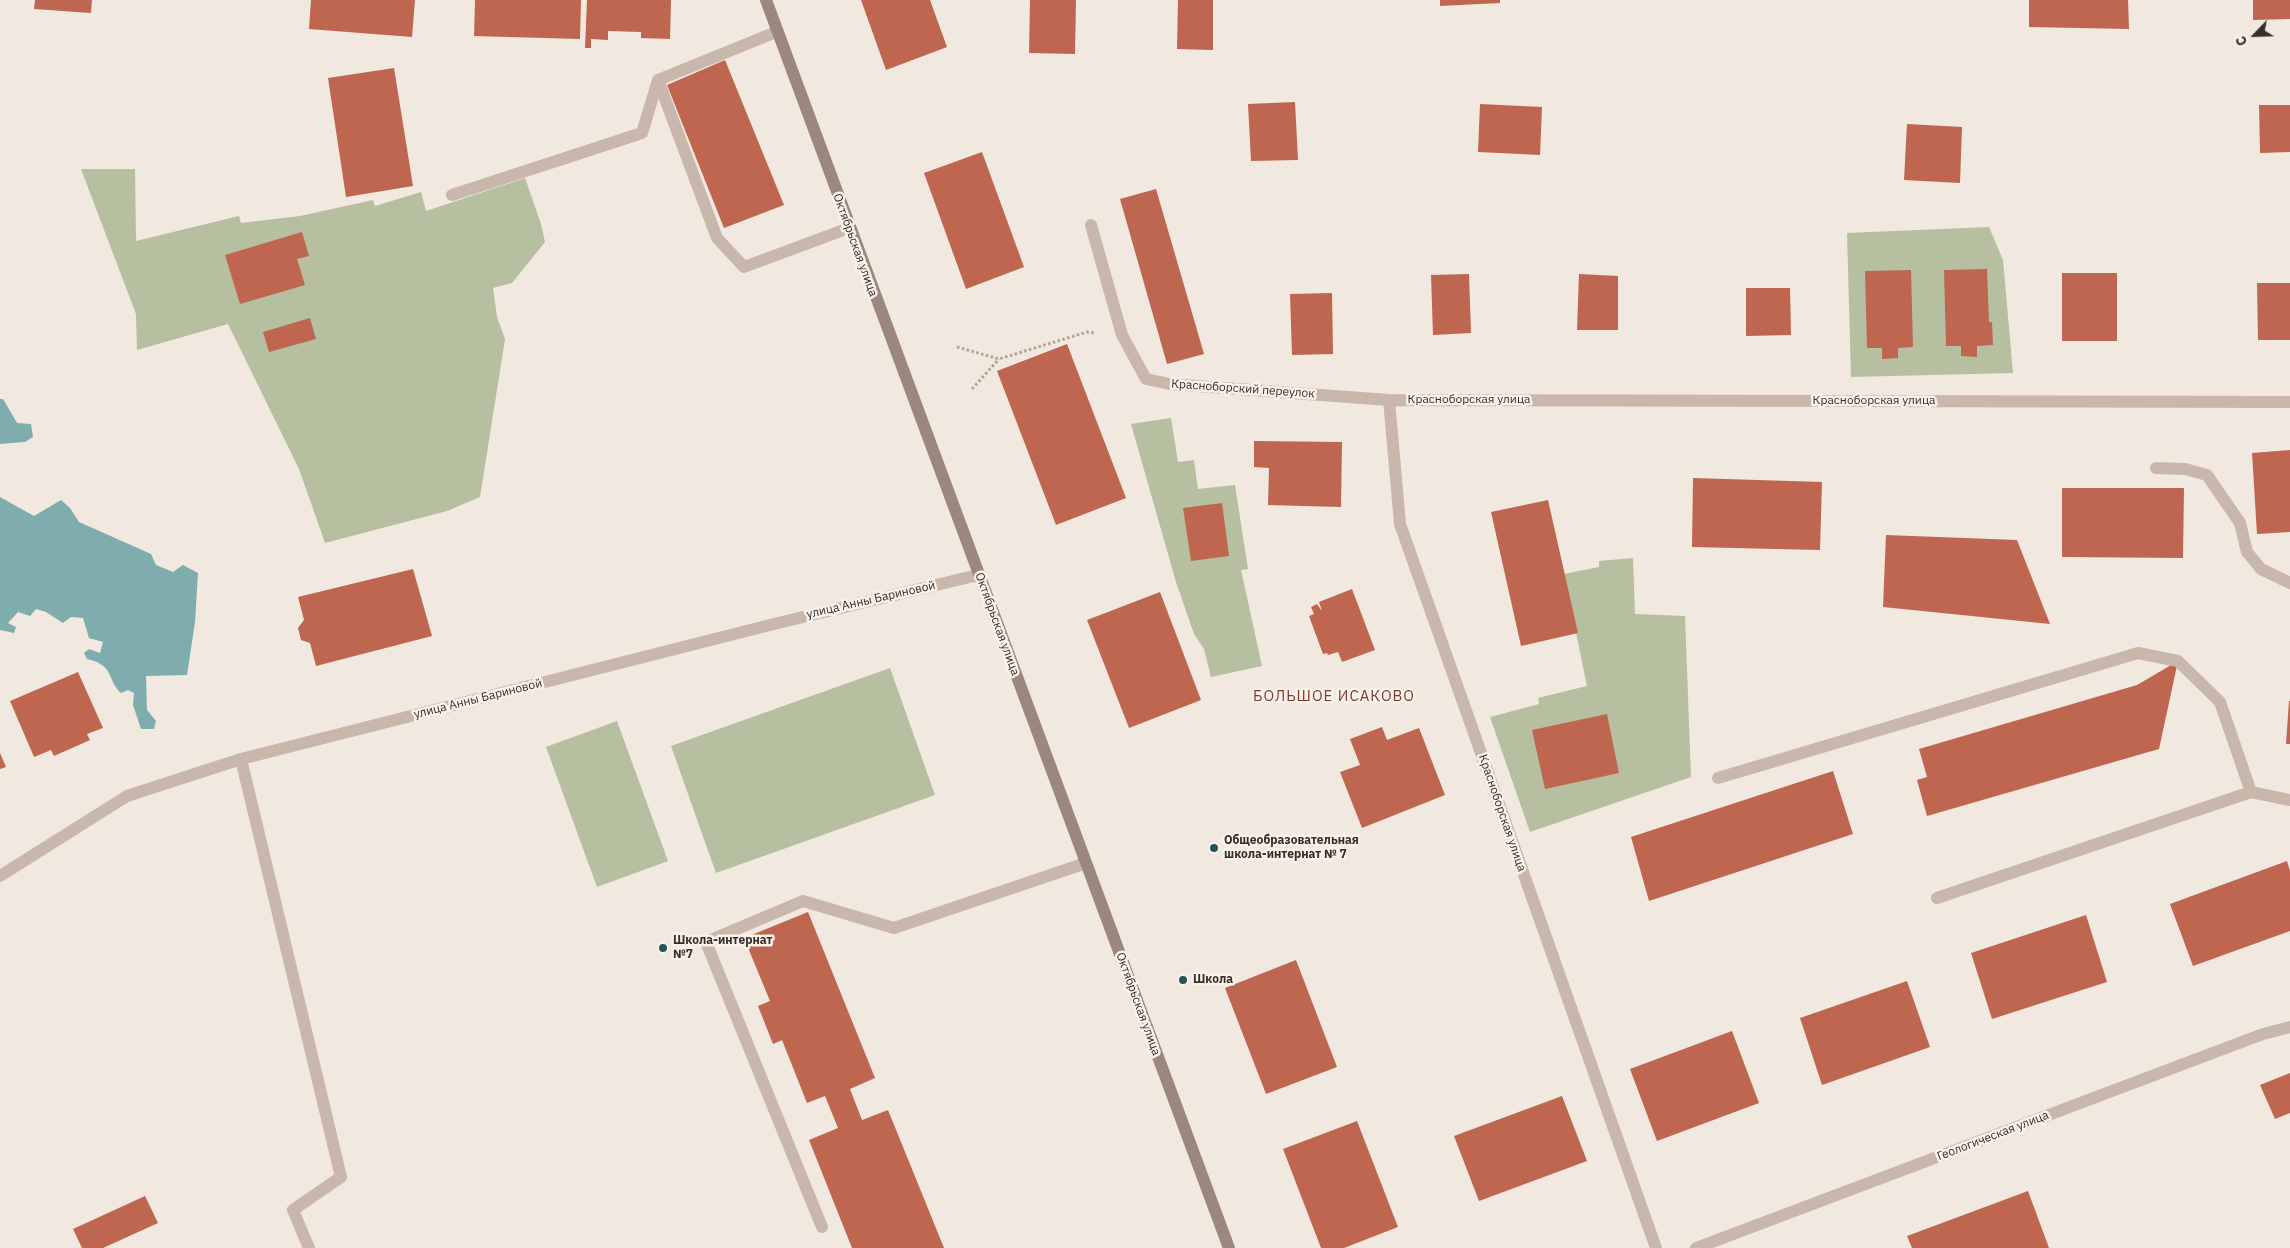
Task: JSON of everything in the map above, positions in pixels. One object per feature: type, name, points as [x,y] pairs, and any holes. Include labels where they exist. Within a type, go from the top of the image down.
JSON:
[{"type":"street","name":"Октябрьская улица","points":[[766,0],[776,32],[1229,1248]]},
{"type":"street","points":[[658,80],[776,32]]},
{"type":"street","points":[[452,195],[642,133],[658,80]]},
{"type":"street","points":[[658,80],[718,238],[744,267],[849,228]]},
{"type":"street","name":"Красноборский переулок","points":[[1091,225],[1122,335],[1146,379],[1170,384],[1389,400]]},
{"type":"street","name":"Красноборская улица","points":[[1656,1248],[1400,524],[1389,400],[2290,402]]},
{"type":"street","points":[[2156,468],[2185,469],[2207,475],[2240,523],[2247,552],[2261,568],[2290,583]]},
{"type":"street","name":"улица Анны Бариновой","points":[[0,876],[127,796],[242,759],[764,626],[978,576]]},
{"type":"street","points":[[1718,778],[2138,653],[2178,661],[2220,702],[2251,792]]},
{"type":"street","points":[[242,759],[341,1177],[293,1210],[309,1248]]},
{"type":"street","points":[[1937,898],[2251,792],[2290,800]]},
{"type":"street","points":[[822,1227],[706,942],[803,901],[894,928],[1086,863]]},
{"type":"street","name":"Геологическая улица","points":[[1696,1248],[2262,1034],[2290,1026]]},
{"type":"path","points":[[957,348],[999,358],[1087,332],[1122,335]]},
{"type":"path","points":[[972,389],[999,358]]},
{"type":"green space","points":[[81,169],[135,169],[136,241],[239,216],[241,223],[300,216],[373,200],[375,206],[421,192],[426,211],[525,178],[541,224],[545,242],[512,283],[493,288],[497,317],[505,339],[480,497],[447,511],[325,543],[299,469],[228,324],[137,350],[136,314]]},
{"type":"green space","points":[[1989,227],[2003,260],[2013,373],[1851,377],[1847,233]]},
{"type":"green space","points":[[1171,418],[1178,462],[1194,460],[1198,489],[1235,485],[1248,569],[1241,570],[1262,666],[1211,677],[1204,649],[1194,634],[1176,582],[1131,424]]},
{"type":"green space","points":[[1633,558],[1635,614],[1685,616],[1691,777],[1530,832],[1490,717],[1539,704],[1538,698],[1587,686],[1564,574],[1599,567],[1599,561]]},
{"type":"green space","points":[[890,668],[935,795],[716,873],[671,746]]},
{"type":"green space","points":[[617,721],[668,861],[597,887],[546,747]]},
{"type":"water","points":[[0,399],[3,399],[17,423],[31,424],[33,437],[25,442],[0,444]]},
{"type":"water","points":[[0,497],[34,516],[61,500],[70,508],[79,522],[151,554],[156,565],[173,572],[183,565],[198,573],[195,622],[187,675],[146,676],[147,710],[156,721],[154,729],[141,729],[133,705],[134,693],[128,690],[121,693],[102,665],[87,659],[84,653],[89,649],[100,653],[103,642],[89,638],[83,618],[71,617],[63,623],[46,612],[36,609],[30,616],[18,612],[8,623],[16,627],[14,633],[0,630]]},
{"type":"building","points":[[35,0],[92,0],[91,13],[34,9]]},
{"type":"building","points":[[311,0],[415,0],[412,37],[309,29]]},
{"type":"building","points":[[475,0],[581,0],[580,39],[474,36]]},
{"type":"building","points":[[587,0],[671,0],[670,39],[641,38],[641,32],[608,31],[608,40],[591,39],[591,48],[585,48]]},
{"type":"building","points":[[861,0],[930,0],[947,47],[886,70]]},
{"type":"building","points":[[1030,0],[1076,0],[1075,54],[1029,53]]},
{"type":"building","points":[[1178,0],[1213,0],[1213,50],[1177,49]]},
{"type":"building","points":[[1440,0],[1500,0],[1500,3],[1440,6]]},
{"type":"building","points":[[2029,0],[2128,0],[2129,29],[2029,27]]},
{"type":"building","points":[[2253,0],[2290,0],[2290,19],[2253,20]]},
{"type":"building","points":[[725,60],[784,205],[724,228],[667,85]]},
{"type":"building","points":[[394,68],[413,186],[346,197],[328,78]]},
{"type":"building","points":[[1295,102],[1298,160],[1251,161],[1248,104]]},
{"type":"building","points":[[1480,104],[1542,107],[1540,155],[1478,152]]},
{"type":"building","points":[[2259,105],[2290,105],[2290,152],[2260,153]]},
{"type":"building","points":[[1907,124],[1962,127],[1960,183],[1904,180]]},
{"type":"building","points":[[982,152],[1024,267],[966,289],[924,173]]},
{"type":"building","points":[[1156,189],[1204,354],[1167,364],[1120,199]]},
{"type":"building","points":[[302,232],[309,256],[297,259],[305,285],[240,304],[225,255]]},
{"type":"building","points":[[1987,269],[1989,322],[1992,322],[1993,345],[1977,346],[1977,357],[1961,356],[1961,346],[1946,346],[1944,270]]},
{"type":"building","points":[[1911,270],[1913,347],[1898,348],[1898,358],[1882,359],[1882,348],[1867,348],[1865,271]]},
{"type":"building","points":[[2062,273],[2117,273],[2117,341],[2062,341]]},
{"type":"building","points":[[1469,274],[1471,333],[1433,335],[1431,275]]},
{"type":"building","points":[[1579,274],[1618,276],[1618,330],[1577,330]]},
{"type":"building","points":[[2257,283],[2290,283],[2290,340],[2258,340]]},
{"type":"building","points":[[1746,288],[1790,288],[1791,335],[1746,336]]},
{"type":"building","points":[[1332,293],[1333,354],[1292,355],[1290,294]]},
{"type":"building","points":[[310,318],[316,339],[269,352],[263,332]]},
{"type":"building","points":[[1067,344],[1126,498],[1056,525],[997,371]]},
{"type":"building","points":[[1254,441],[1342,442],[1341,507],[1268,505],[1269,468],[1254,467]]},
{"type":"building","points":[[2290,450],[2290,532],[2257,534],[2252,453]]},
{"type":"building","points":[[1693,478],[1822,482],[1820,550],[1692,547]]},
{"type":"building","points":[[2062,488],[2184,488],[2183,558],[2062,557]]},
{"type":"building","points":[[1548,500],[1578,633],[1521,646],[1491,512]]},
{"type":"building","points":[[1222,503],[1229,556],[1191,561],[1183,508]]},
{"type":"building","points":[[1886,535],[2017,540],[2050,624],[1883,607]]},
{"type":"building","points":[[413,569],[432,636],[316,666],[310,643],[301,640],[298,628],[304,620],[298,597]]},
{"type":"building","points":[[1352,589],[1375,650],[1342,662],[1338,652],[1328,655],[1327,653],[1323,654],[1309,616],[1314,614],[1311,607],[1317,604],[1322,611],[1319,602]]},
{"type":"building","points":[[1160,592],[1201,700],[1129,728],[1087,620]]},
{"type":"building","points":[[2178,661],[2159,749],[1927,816],[1917,780],[1927,777],[1919,749],[2137,685]]},
{"type":"building","points":[[78,672],[103,728],[87,734],[90,740],[54,756],[51,750],[34,757],[10,701]]},
{"type":"building","points":[[2289,701],[2290,744],[2286,744]]},
{"type":"building","points":[[1607,714],[1619,773],[1545,789],[1532,730]]},
{"type":"building","points":[[1382,727],[1387,740],[1419,728],[1445,795],[1362,828],[1340,772],[1360,765],[1350,739]]},
{"type":"building","points":[[0,753],[6,767],[0,769]]},
{"type":"building","points":[[1833,771],[1853,834],[1649,901],[1631,837]]},
{"type":"building","points":[[2287,861],[2290,871],[2290,931],[2193,966],[2170,904]]},
{"type":"building","points":[[808,912],[875,1078],[850,1089],[862,1120],[888,1110],[944,1248],[852,1248],[809,1140],[838,1128],[825,1096],[807,1103],[782,1040],[773,1044],[758,1006],[770,1001],[744,938]]},
{"type":"building","points":[[2086,915],[2107,982],[1992,1019],[1971,953]]},
{"type":"building","points":[[1296,960],[1337,1067],[1266,1094],[1225,988]]},
{"type":"building","points":[[1907,981],[1930,1047],[1822,1085],[1800,1018]]},
{"type":"building","points":[[1732,1031],[1759,1103],[1657,1141],[1630,1069]]},
{"type":"building","points":[[2290,1073],[2290,1113],[2275,1119],[2260,1085]]},
{"type":"building","points":[[1562,1096],[1587,1161],[1479,1201],[1454,1136]]},
{"type":"building","points":[[1357,1121],[1398,1227],[1344,1248],[1321,1248],[1283,1149]]},
{"type":"building","points":[[2028,1191],[2049,1248],[1912,1248],[1907,1236]]},
{"type":"building","points":[[145,1196],[158,1223],[103,1248],[82,1248],[73,1229]]},
{"type":"place","name":"Общеобразовательная школа-интернат № 7","points":[[1214,848]]},
{"type":"place","name":"Школа-интернат №7","points":[[663,948]]},
{"type":"place","name":"Школа","points":[[1183,980]]},
{"type":"district","name":"БОЛЬШОЕ ИСАКОВО","points":[[1334,697]]}]
